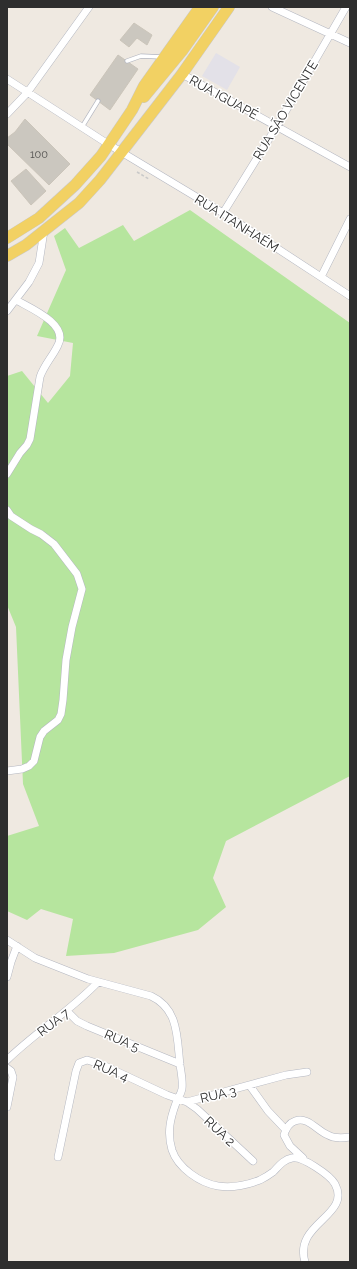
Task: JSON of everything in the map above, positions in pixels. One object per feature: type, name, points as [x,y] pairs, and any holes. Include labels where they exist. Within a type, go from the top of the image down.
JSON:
[{"type":"main road","points":[[132,110],[144,86],[200,7]]},
{"type":"main road","points":[[7,238],[39,218],[75,185],[101,156],[132,110],[170,67],[213,7]]},
{"type":"main road","points":[[7,256],[26,245],[79,203],[113,164],[182,74],[229,7]]},
{"type":"street","points":[[7,114],[27,93],[89,7]]},
{"type":"street","points":[[272,7],[350,43]]},
{"type":"street","name":"RUA SÃO VICENTE","points":[[223,213],[277,126],[346,7]]},
{"type":"street","name":"RUA IGUAPÉ","points":[[182,74],[350,167]]},
{"type":"street","name":"RUA ITANHAÉM","points":[[7,80],[108,144],[223,213],[350,296]]},
{"type":"street","points":[[321,277],[350,219]]},
{"type":"street","points":[[7,311],[29,282],[39,263],[44,231]]},
{"type":"street","points":[[7,474],[30,439],[40,377],[61,338],[60,332],[51,321],[16,300]]},
{"type":"street","points":[[7,510],[11,516],[30,529],[41,534],[54,544],[77,574],[82,589],[72,627],[66,660],[61,714],[58,720],[44,731],[37,742],[34,761],[29,766],[22,769],[7,771]]},
{"type":"street","points":[[7,940],[35,958],[97,983],[151,996],[160,1000],[169,1010],[174,1020],[182,1089],[170,1120],[169,1135],[172,1151],[178,1163],[203,1181],[217,1186],[233,1186],[248,1184],[260,1180],[271,1174],[285,1160],[300,1158],[308,1162]]},
{"type":"street","points":[[7,977],[10,962],[17,946]]},
{"type":"street","name":"RUA 7","points":[[7,1060],[29,1040],[67,1011],[97,983]]},
{"type":"street","name":"RUA 5","points":[[67,1011],[77,1021],[87,1026],[180,1064]]},
{"type":"street","name":"RUA 4","points":[[58,1157],[79,1063],[84,1061],[92,1061],[177,1099],[187,1102]]},
{"type":"street","points":[[7,1068],[12,1071],[13,1077],[7,1107]]},
{"type":"street","name":"RUA 3","points":[[187,1102],[286,1075],[307,1072]]},
{"type":"street","name":"RUA 3","points":[[250,1086],[263,1105],[286,1130]]},
{"type":"street","name":"RUA 2","points":[[187,1102],[197,1109],[253,1162]]},
{"type":"street","points":[[305,1262],[304,1248],[308,1235],[335,1206],[338,1198],[334,1182],[290,1146],[284,1135],[291,1122],[299,1119],[305,1120],[329,1136],[339,1138],[350,1137]]},
{"type":"lane","points":[[127,61],[142,56],[165,57]]},
{"type":"lane","points":[[82,127],[98,101]]},
{"type":"path","points":[[132,168],[151,180]]},
{"type":"shaded area","points":[[216,53],[240,67],[227,90],[202,76]]},
{"type":"green space","points":[[190,210],[350,323],[350,776],[226,841],[213,878],[226,907],[198,930],[114,953],[66,956],[73,919],[41,909],[27,920],[7,911],[7,836],[39,826],[23,784],[16,627],[7,605],[7,376],[22,371],[48,403],[70,376],[73,343],[37,336],[66,270],[54,236],[65,228],[79,248],[123,225],[134,241]]},
{"type":"building","points":[[134,23],[152,35],[147,45],[137,38],[129,47],[120,40]]},
{"type":"building","points":[[118,55],[138,69],[110,110],[90,95]]},
{"type":"building","points":[[25,119],[70,164],[49,185],[7,144],[7,138],[15,132]]},
{"type":"building","points":[[26,169],[46,191],[31,205],[11,181]]}]
